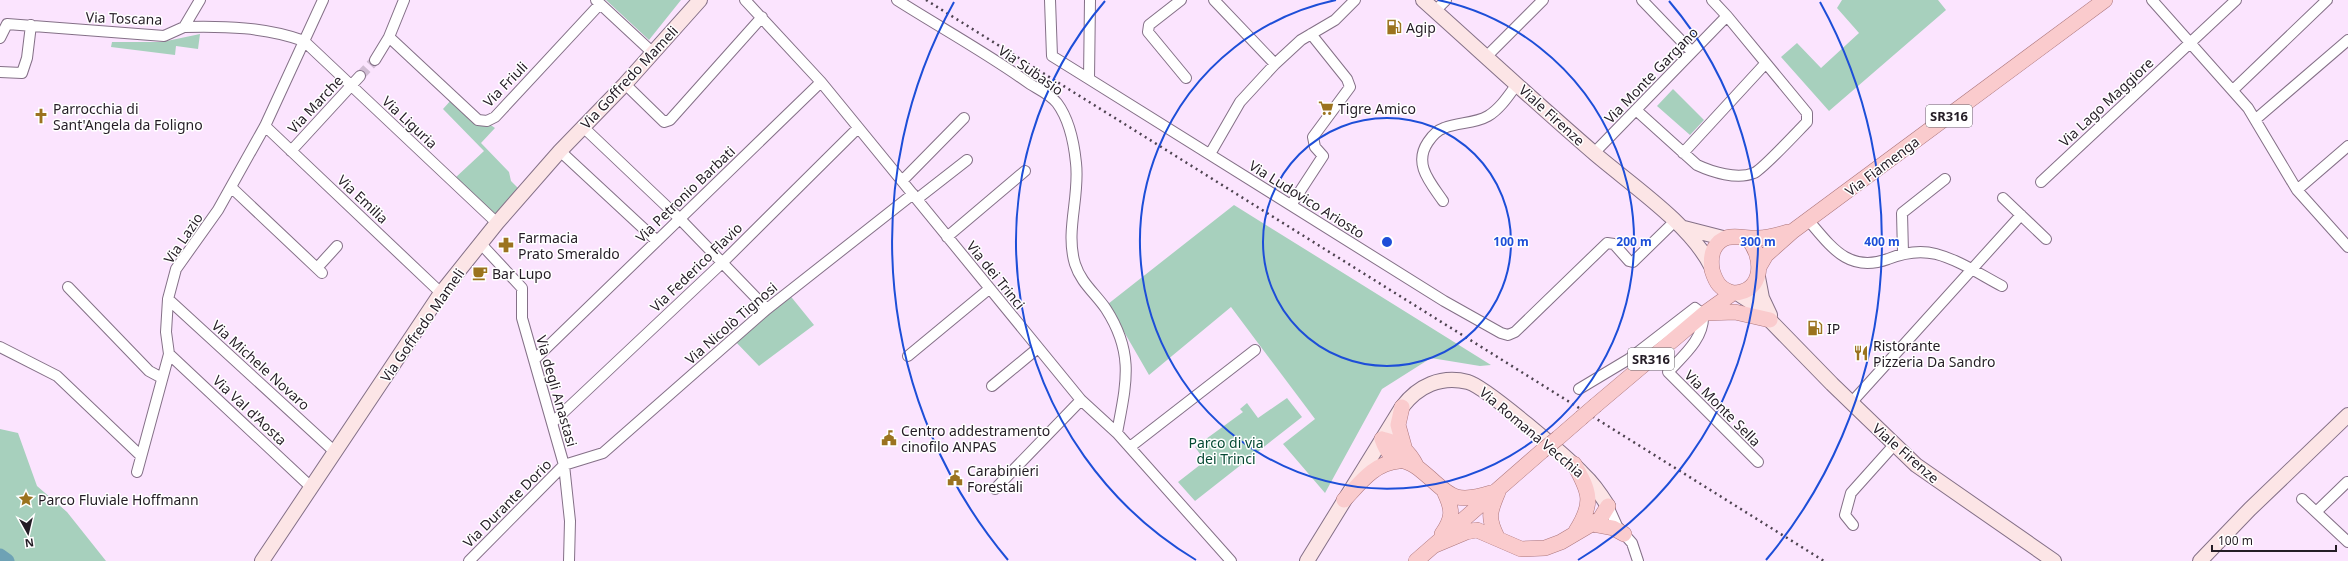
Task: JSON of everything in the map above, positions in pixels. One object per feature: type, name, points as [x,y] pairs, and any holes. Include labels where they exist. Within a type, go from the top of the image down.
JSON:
[{"type":"main road","name":"Via Goffredo Mameli","points":[[262,561],[441,293],[497,223],[582,126],[625,84],[700,0]]},
{"type":"main road","name":"Viale Firenze","points":[[1423,0],[1594,153],[1679,224],[1705,254],[1716,281],[1724,290],[1735,293],[1754,304],[1772,322],[1783,336],[1916,465],[1978,510],[2054,561]]},
{"type":"main road","name":"Via Fiamenga","points":[[1758,272],[1766,255],[1793,231],[2105,0]]},
{"type":"main road","name":"Viale Firenze","points":[[1679,224],[1722,238],[1736,236],[1746,238],[1756,250],[1762,298],[1772,322]]},
{"type":"main road","name":"Via Fiamenga","points":[[1746,238],[1770,237],[1793,231]]},
{"type":"main road","points":[[1711,266],[1714,250],[1722,238]]},
{"type":"main road","name":"SR316","points":[[1416,561],[1580,418],[1704,313],[1735,293],[1750,288],[1758,272]]},
{"type":"main road","name":"SR316","points":[[1704,313],[1713,298],[1716,281]]},
{"type":"main road","points":[[1704,313],[1735,312],[1772,322]]},
{"type":"main road","name":"Via Romana Vecchia","points":[[1307,561],[1402,407],[1417,391],[1427,385],[1447,380],[1469,382],[1479,386],[1574,464],[1595,486],[1608,506]]},
{"type":"main road","points":[[1402,407],[1398,425],[1402,455]]},
{"type":"main road","points":[[2200,561],[2250,509],[2348,415]]},
{"type":"main road","points":[[1382,439],[1398,444],[1402,455],[1445,493],[1451,507],[1452,516],[1436,545]]},
{"type":"main road","points":[[1344,500],[1377,467],[1402,455]]},
{"type":"main road","points":[[1574,464],[1588,493],[1588,508],[1584,525]]},
{"type":"main road","points":[[1445,493],[1468,499],[1498,491]]},
{"type":"main road","points":[[1497,537],[1490,520],[1491,508],[1498,491]]},
{"type":"main road","points":[[1436,545],[1471,530],[1484,532],[1497,537],[1513,547],[1533,550],[1560,542],[1584,525],[1598,508],[1608,506]]},
{"type":"main road","points":[[1584,525],[1613,528],[1626,536]]},
{"type":"street","points":[[184,27],[200,0]]},
{"type":"street","name":"Via Lazio","points":[[137,472],[169,354],[166,332],[168,299],[176,269],[232,188],[265,126],[323,0]]},
{"type":"street","points":[[375,60],[389,37],[404,0]]},
{"type":"street","name":"Via dei Trinci","points":[[745,0],[821,82],[988,289],[1081,400],[1117,433],[1231,561]]},
{"type":"street","name":"Via Subasio","points":[[897,0],[1018,75],[1056,102],[1065,116],[1072,140],[1078,184],[1073,219],[1071,249],[1083,282],[1105,308],[1122,337],[1125,354],[1126,384],[1117,433]]},
{"type":"street","name":"Via Ludovico Ariosto","points":[[1050,0],[1052,56],[1444,301],[1508,335],[1515,332],[1606,243],[1614,244],[1629,262],[1638,260],[1679,224]]},
{"type":"street","points":[[1090,0],[1090,80]]},
{"type":"street","points":[[1181,0],[1149,25],[1148,32],[1186,78]]},
{"type":"street","points":[[1214,0],[1275,64]]},
{"type":"street","points":[[1210,154],[1240,102],[1275,64],[1301,40],[1335,20],[1355,0]]},
{"type":"street","points":[[1435,11],[1446,0]]},
{"type":"street","points":[[1486,56],[1543,0]]},
{"type":"street","points":[[1642,0],[1692,52]]},
{"type":"street","points":[[1636,110],[1697,165],[1708,170],[1740,175],[1754,173],[1807,122],[1807,113],[1712,0]]},
{"type":"street","points":[[2152,0],[2233,90],[2256,120],[2297,190],[2348,247]]},
{"type":"street","name":"Via Lago Maggiore","points":[[2041,182],[2236,0]]},
{"type":"street","points":[[2233,90],[2327,0]]},
{"type":"street","points":[[598,2],[653,53]]},
{"type":"street","name":"Via Friuli","points":[[389,37],[478,120],[487,121],[495,117],[598,2]]},
{"type":"street","name":"Via Monte Gargano","points":[[1594,153],[1727,16]]},
{"type":"street","points":[[625,84],[664,122],[670,120],[762,17]]},
{"type":"street","name":"Via Toscana","points":[[0,38],[7,24],[164,36],[184,27]]},
{"type":"street","points":[[0,72],[22,73],[27,58],[32,25]]},
{"type":"street","points":[[184,27],[212,26],[282,32],[304,41]]},
{"type":"street","points":[[1291,205],[1323,156],[1315,147],[1313,137],[1350,87],[1347,79],[1311,34]]},
{"type":"street","points":[[2256,120],[2348,40]]},
{"type":"street","name":"Via Liguria","points":[[304,41],[497,223]]},
{"type":"street","points":[[1683,153],[1765,64]]},
{"type":"street","name":"Via Marche","points":[[291,151],[360,76]]},
{"type":"street","name":"Via Petronio Barbati","points":[[534,360],[821,82]]},
{"type":"street","points":[[1443,201],[1422,169],[1421,159],[1423,149],[1430,139],[1445,128],[1471,123],[1491,115],[1517,84]]},
{"type":"street","points":[[902,182],[964,118]]},
{"type":"street","name":"Via Emilia","points":[[265,126],[441,293]]},
{"type":"street","points":[[582,126],[680,219],[767,309]]},
{"type":"street","name":"Via Federico Flavio","points":[[552,423],[722,262],[858,128]]},
{"type":"street","points":[[2297,190],[2348,146]]},
{"type":"street","points":[[560,151],[657,241]]},
{"type":"street","name":"Via Nicolò Tignosi","points":[[564,465],[603,453],[767,309],[915,197],[967,160]]},
{"type":"street","points":[[947,237],[1025,171]]},
{"type":"street","points":[[1903,253],[1902,213],[1945,179]]},
{"type":"street","points":[[232,188],[320,270],[337,246]]},
{"type":"street","points":[[2003,198],[2046,239]]},
{"type":"street","points":[[1852,403],[2021,215]]},
{"type":"street","points":[[1809,220],[1836,250],[1853,262],[1870,263],[1903,253],[1936,254],[2002,286]]},
{"type":"street","name":"Via degli Anastasi","points":[[481,244],[522,288],[522,318],[564,465],[570,521],[569,561]]},
{"type":"street","points":[[68,287],[149,371],[162,378]]},
{"type":"street","points":[[908,356],[988,289]]},
{"type":"street","name":"Via Michele Novaro","points":[[168,299],[335,452]]},
{"type":"street","points":[[1580,389],[1629,359],[1695,308],[1704,313]]},
{"type":"street","name":"Via Monte Sella","points":[[1704,313],[1704,322],[1699,334],[1688,350],[1668,372],[1758,462]]},
{"type":"street","points":[[0,347],[57,376],[141,456]]},
{"type":"street","points":[[992,386],[1038,348]]},
{"type":"street","points":[[1130,447],[1255,350]]},
{"type":"street","name":"Via Val d'Aosta","points":[[169,354],[312,488]]},
{"type":"street","points":[[994,489],[1081,400]]},
{"type":"street","points":[[1853,525],[1845,515],[1851,493],[1894,445]]},
{"type":"street","name":"Via Durante Dorio","points":[[469,561],[564,465]]},
{"type":"street","points":[[2316,512],[2347,482],[2348,483]]},
{"type":"street","points":[[2302,499],[2348,542]]},
{"type":"street","name":"Via Romana Vecchia","points":[[1608,506],[1617,526],[1626,536],[1638,561]]},
{"type":"green space","points":[[606,0],[681,0],[649,40]]},
{"type":"green space","points":[[1842,0],[1938,0],[1946,10],[1829,111],[1781,57],[1797,43],[1821,68],[1859,33],[1837,8]]},
{"type":"green space","points":[[200,34],[198,49],[176,46],[175,55],[111,47],[112,42],[162,42]]},
{"type":"green space","points":[[1673,89],[1704,120],[1690,135],[1657,106]]},
{"type":"green space","points":[[452,99],[495,128],[481,143],[509,172],[511,181],[521,191],[497,219],[455,178],[484,151],[443,109]]},
{"type":"green space","points":[[1234,205],[1491,365],[1480,366],[1431,358],[1382,389],[1325,493],[1283,444],[1315,419],[1231,307],[1149,375],[1108,304]]},
{"type":"green space","points":[[788,293],[814,325],[759,366],[733,339]]},
{"type":"green space","name":"Parco di via dei Trinci","points":[[1287,398],[1302,417],[1195,501],[1178,482],[1205,461],[1195,447],[1243,412],[1240,409],[1247,403],[1258,418]]},
{"type":"green space","name":"Parco Fluviale Hoffmann","points":[[0,429],[18,433],[37,486],[67,512],[106,561],[0,561]]},
{"type":"waterway","points":[[0,556],[7,561]]},
{"type":"tunnel","points":[[360,76],[375,60]]},
{"type":"railway","points":[[926,0],[1824,561]]},
{"type":"place","name":"Agip","points":[[1394,27]]},
{"type":"place","name":"Tigre Amico","points":[[1326,108]]},
{"type":"place","name":"Parrocchia di Sant'Angela da Foligno","points":[[41,116]]},
{"type":"place","name":"Farmacia Prato Smeraldo","points":[[506,245]]},
{"type":"place","name":"Bar Lupo","points":[[480,273]]},
{"type":"place","name":"IP","points":[[1815,328]]},
{"type":"place","name":"Ristorante Pizzeria Da Sandro","points":[[1861,353]]},
{"type":"place","name":"Centro addestramento cinofilo ANPAS","points":[[889,438]]},
{"type":"place","name":"Carabinieri Forestali","points":[[955,478]]},
{"type":"place","name":"Parco Fluviale Hoffmann","points":[[26,499]]}]
